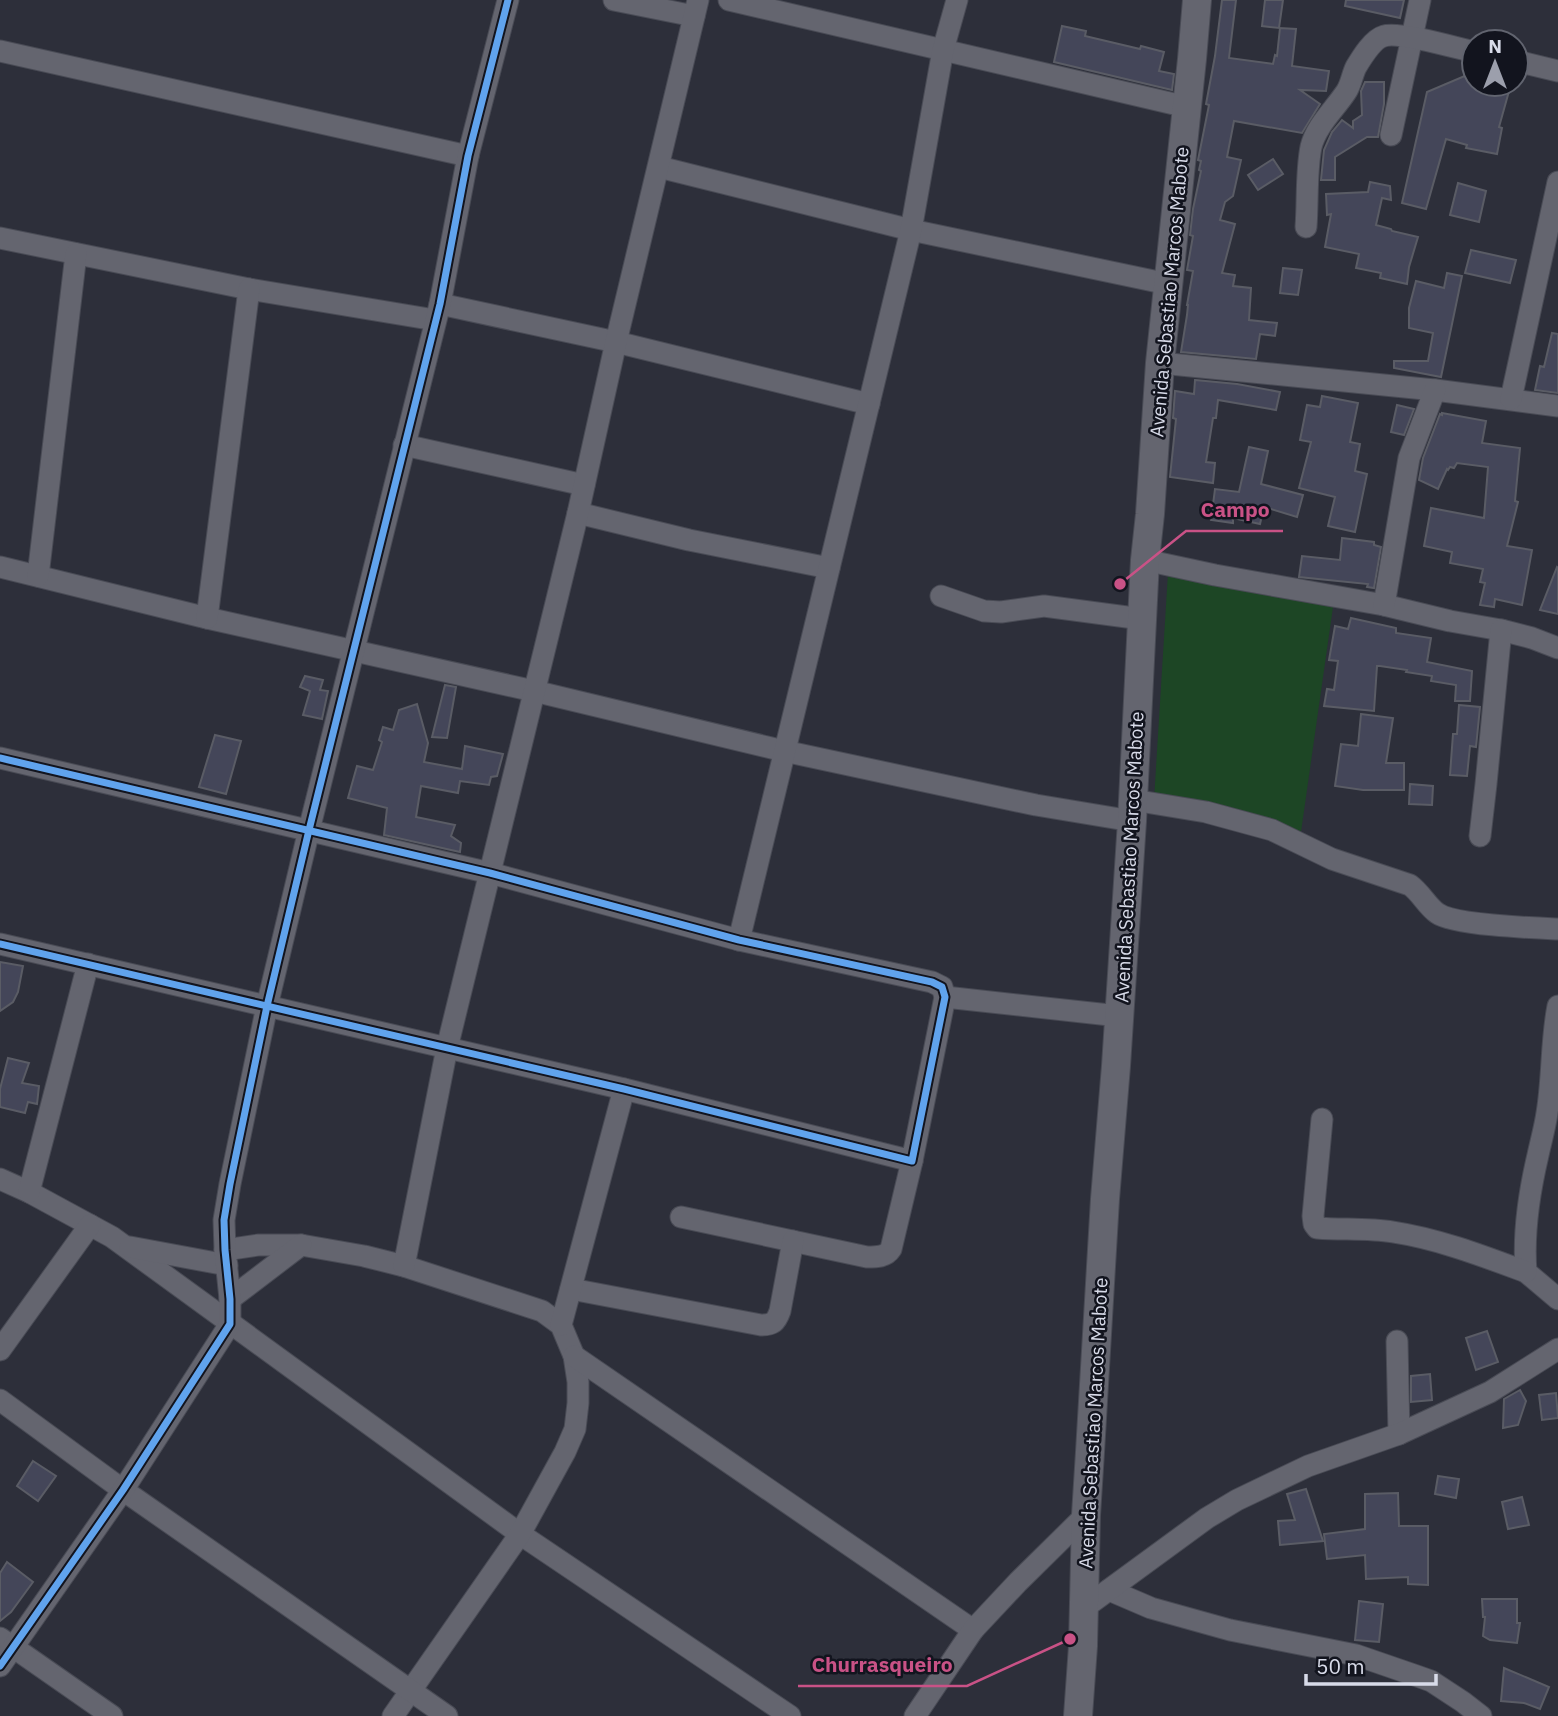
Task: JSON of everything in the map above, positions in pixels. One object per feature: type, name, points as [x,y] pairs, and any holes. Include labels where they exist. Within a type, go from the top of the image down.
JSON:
[{"type":"main road","name":"Avenida Sebastiao Marcos Mabote","points":[[1078,1716],[1083,1646],[1086,1515],[1133,811],[1145,560],[1160,363],[1197,0]]},
{"type":"street","points":[[0,1666],[7,1643],[123,1489],[230,1324],[224,1220],[267,1006],[438,312],[468,156],[508,0]]},
{"type":"street","points":[[404,1266],[447,1048],[578,513],[696,8],[614,0]]},
{"type":"street","points":[[729,0],[1187,107]]},
{"type":"street","points":[[739,940],[911,230],[943,50],[957,0]]},
{"type":"street","points":[[1391,135],[1420,0]]},
{"type":"street","points":[[1306,228],[1312,143],[1348,90],[1356,67],[1370,47],[1380,37],[1388,34],[1460,49]]},
{"type":"street","points":[[0,51],[468,156]]},
{"type":"street","points":[[1530,64],[1558,71]]},
{"type":"street","points":[[659,167],[911,230],[1168,284]]},
{"type":"street","points":[[1511,399],[1558,182]]},
{"type":"street","points":[[0,238],[249,289],[438,312],[616,342],[869,404]]},
{"type":"street","points":[[38,576],[76,254]]},
{"type":"street","points":[[207,618],[249,289]]},
{"type":"street","points":[[1160,363],[1435,390],[1558,406]]},
{"type":"street","points":[[1384,605],[1409,458],[1435,390]]},
{"type":"street","points":[[404,446],[584,485]]},
{"type":"street","points":[[578,513],[689,540],[829,568]]},
{"type":"street","points":[[1145,560],[1384,605],[1501,630],[1558,648]]},
{"type":"street","points":[[0,567],[207,618],[534,691],[784,751],[1036,805],[1206,812],[1272,830],[1332,859],[1410,885],[1437,913],[1448,918],[1558,929]]},
{"type":"street","points":[[941,596],[984,611],[1002,612],[1044,606],[1142,619]]},
{"type":"street","points":[[1480,836],[1501,630]]},
{"type":"street","points":[[0,758],[490,873],[739,940],[932,982],[942,987],[945,997],[912,1161],[888,1254],[867,1258],[681,1217]]},
{"type":"street","points":[[0,944],[624,1088],[912,1161]]},
{"type":"street","points":[[29,1192],[88,964]]},
{"type":"street","points":[[945,997],[1119,1016]]},
{"type":"street","points":[[1527,1272],[1525,1249],[1531,1187],[1551,1132],[1549,1100],[1558,1006]]},
{"type":"street","points":[[561,1325],[624,1088]]},
{"type":"street","points":[[1322,1119],[1313,1216],[1317,1227],[1392,1231],[1458,1248],[1527,1272],[1558,1299]]},
{"type":"street","points":[[0,1179],[112,1237],[520,1534],[790,1716]]},
{"type":"street","points":[[0,1350],[90,1225]]},
{"type":"street","points":[[571,1289],[772,1325],[780,1311],[793,1241]]},
{"type":"street","points":[[124,1246],[226,1258],[258,1245],[301,1245],[364,1256],[404,1266],[542,1311],[561,1325],[574,1356],[578,1393],[575,1429],[520,1534],[393,1716]]},
{"type":"street","points":[[230,1298],[301,1245]]},
{"type":"street","points":[[1397,1341],[1399,1434]]},
{"type":"street","points":[[1084,1608],[1207,1518],[1237,1500],[1308,1466],[1399,1434],[1490,1392],[1558,1349]]},
{"type":"street","points":[[574,1356],[973,1630]]},
{"type":"street","points":[[0,1400],[447,1716]]},
{"type":"street","points":[[915,1716],[973,1630],[1086,1515]]},
{"type":"street","points":[[1109,1590],[1165,1612],[1230,1630],[1356,1655],[1418,1676],[1431,1681],[1480,1716]]},
{"type":"street","points":[[7,1643],[112,1716]]},
{"type":"green space","points":[[1168,573],[1333,607],[1301,832],[1154,800]]},
{"type":"building","points":[[1222,0],[1236,0],[1229,58],[1273,64],[1275,55],[1277,56],[1280,28],[1296,29],[1292,66],[1329,71],[1326,91],[1300,90],[1320,104],[1302,133],[1234,121],[1227,157],[1241,160],[1233,196],[1225,202],[1220,220],[1235,224],[1222,273],[1235,275],[1233,286],[1251,288],[1249,320],[1277,323],[1275,336],[1260,334],[1256,359],[1181,352],[1193,271],[1187,270],[1193,236],[1190,235],[1193,209],[1201,171],[1201,161],[1198,160],[1209,105],[1206,104]]},
{"type":"building","points":[[1265,0],[1283,0],[1279,28],[1262,26]]},
{"type":"building","points":[[1346,0],[1404,0],[1400,18],[1345,6]]},
{"type":"building","points":[[1062,26],[1086,31],[1085,36],[1164,52],[1159,71],[1174,74],[1172,90],[1054,62]]},
{"type":"building","points":[[1460,78],[1460,98],[1507,98],[1499,127],[1502,128],[1497,154],[1466,148],[1467,145],[1446,139],[1426,209],[1402,203],[1427,92]]},
{"type":"building","points":[[1365,82],[1384,82],[1384,104],[1378,137],[1367,137],[1335,157],[1335,180],[1321,180],[1324,150],[1332,132],[1342,120],[1353,128],[1353,121],[1362,115],[1361,91]]},
{"type":"building","points":[[1273,159],[1283,174],[1258,190],[1248,175]]},
{"type":"building","points":[[1370,182],[1390,186],[1391,200],[1382,198],[1376,225],[1418,237],[1407,284],[1380,278],[1381,273],[1356,268],[1359,254],[1325,247],[1331,214],[1327,215],[1326,194],[1368,192]]},
{"type":"building","points":[[1458,183],[1486,191],[1479,222],[1450,215]]},
{"type":"building","points":[[1471,250],[1516,260],[1510,283],[1465,273]]},
{"type":"building","points":[[1283,268],[1302,270],[1298,295],[1280,293]]},
{"type":"building","points":[[1447,273],[1462,276],[1441,377],[1394,368],[1394,361],[1428,361],[1433,333],[1409,328],[1409,308],[1416,281],[1444,288]]},
{"type":"building","points":[[1552,333],[1558,334],[1558,393],[1535,390]]},
{"type":"building","points":[[1195,380],[1280,392],[1276,410],[1218,400],[1206,462],[1215,463],[1213,483],[1170,477],[1176,419],[1173,418],[1175,391],[1194,394]]},
{"type":"building","points":[[1322,396],[1358,403],[1350,442],[1360,444],[1355,471],[1367,474],[1355,532],[1328,526],[1335,497],[1299,488],[1311,442],[1300,440],[1307,405],[1320,407]]},
{"type":"building","points":[[1397,405],[1414,409],[1404,435],[1391,432]]},
{"type":"building","points":[[1442,413],[1486,421],[1482,443],[1520,448],[1515,501],[1518,502],[1507,546],[1532,550],[1522,605],[1495,599],[1494,607],[1480,605],[1485,583],[1480,582],[1483,569],[1450,563],[1452,552],[1424,546],[1431,508],[1484,518],[1488,467],[1457,463],[1454,468],[1447,469],[1438,489],[1419,480],[1423,458]]},
{"type":"building","points":[[1249,447],[1268,451],[1261,484],[1303,495],[1297,517],[1264,507],[1260,524],[1233,518],[1233,523],[1211,520],[1215,489],[1239,492]]},
{"type":"building","points":[[1342,538],[1374,542],[1374,545],[1381,547],[1374,588],[1367,587],[1368,584],[1299,577],[1302,556],[1340,560]]},
{"type":"building","points":[[1558,568],[1558,614],[1540,610]]},
{"type":"building","points":[[1351,618],[1396,628],[1396,633],[1431,638],[1427,662],[1472,671],[1470,701],[1455,701],[1456,685],[1431,681],[1432,676],[1377,666],[1374,711],[1324,706],[1327,689],[1334,690],[1338,661],[1329,660],[1335,626],[1348,629]]},
{"type":"building","points":[[305,676],[323,680],[320,690],[328,691],[322,719],[303,715],[310,691],[300,687]]},
{"type":"building","points":[[445,685],[456,687],[447,738],[432,737]]},
{"type":"building","points":[[417,704],[428,743],[424,762],[462,769],[465,746],[503,754],[497,776],[491,777],[489,785],[460,781],[458,793],[421,786],[416,817],[455,825],[451,836],[461,843],[460,852],[384,835],[387,808],[348,798],[357,766],[373,770],[382,742],[379,740],[383,727],[393,730],[399,710]]},
{"type":"building","points":[[1459,705],[1480,707],[1476,747],[1470,746],[1467,776],[1450,775],[1453,734],[1457,734]]},
{"type":"building","points":[[1361,714],[1393,718],[1386,763],[1404,763],[1404,790],[1363,790],[1335,786],[1341,744],[1358,746]]},
{"type":"building","points":[[215,735],[241,741],[226,794],[199,787]]},
{"type":"building","points":[[1410,784],[1433,786],[1432,805],[1409,804]]},
{"type":"building","points":[[0,962],[23,966],[18,992],[13,1002],[0,1011]]},
{"type":"building","points":[[8,1058],[29,1063],[22,1083],[39,1086],[37,1104],[28,1102],[25,1113],[0,1107],[0,1089]]},
{"type":"building","points":[[1487,1331],[1498,1362],[1476,1370],[1466,1338]]},
{"type":"building","points":[[1430,1374],[1432,1400],[1411,1402],[1411,1376]]},
{"type":"building","points":[[1520,1390],[1526,1401],[1518,1425],[1503,1428],[1504,1399]]},
{"type":"building","points":[[1556,1393],[1558,1418],[1542,1420],[1539,1395]]},
{"type":"building","points":[[33,1461],[56,1476],[38,1501],[17,1486]]},
{"type":"building","points":[[1438,1476],[1459,1479],[1456,1498],[1435,1494]]},
{"type":"building","points":[[1306,1489],[1323,1541],[1280,1545],[1278,1521],[1295,1520],[1287,1494]]},
{"type":"building","points":[[1398,1493],[1399,1526],[1428,1526],[1428,1585],[1408,1584],[1408,1577],[1366,1579],[1365,1555],[1327,1559],[1324,1534],[1365,1529],[1365,1494]]},
{"type":"building","points":[[1522,1497],[1529,1525],[1508,1529],[1502,1502]]},
{"type":"building","points":[[7,1562],[33,1582],[11,1612],[0,1621],[0,1573]]},
{"type":"building","points":[[1482,1599],[1517,1599],[1517,1623],[1520,1623],[1517,1643],[1490,1640],[1483,1636],[1485,1617]]},
{"type":"building","points":[[1359,1601],[1383,1604],[1379,1642],[1355,1640]]},
{"type":"building","points":[[1504,1668],[1549,1687],[1540,1709],[1524,1703],[1501,1701]]},
{"type":"cycle path","points":[[0,1666],[123,1490],[230,1324],[224,1220],[267,1006],[440,304],[468,156],[508,0]]},
{"type":"cycle path","points":[[0,758],[490,873],[739,940],[932,982],[942,987],[945,997],[912,1161],[624,1089],[0,944]]},
{"type":"place","name":"Campo","points":[[1120,584]]},
{"type":"place","name":"Churrasqueiro","points":[[1070,1639]]}]
